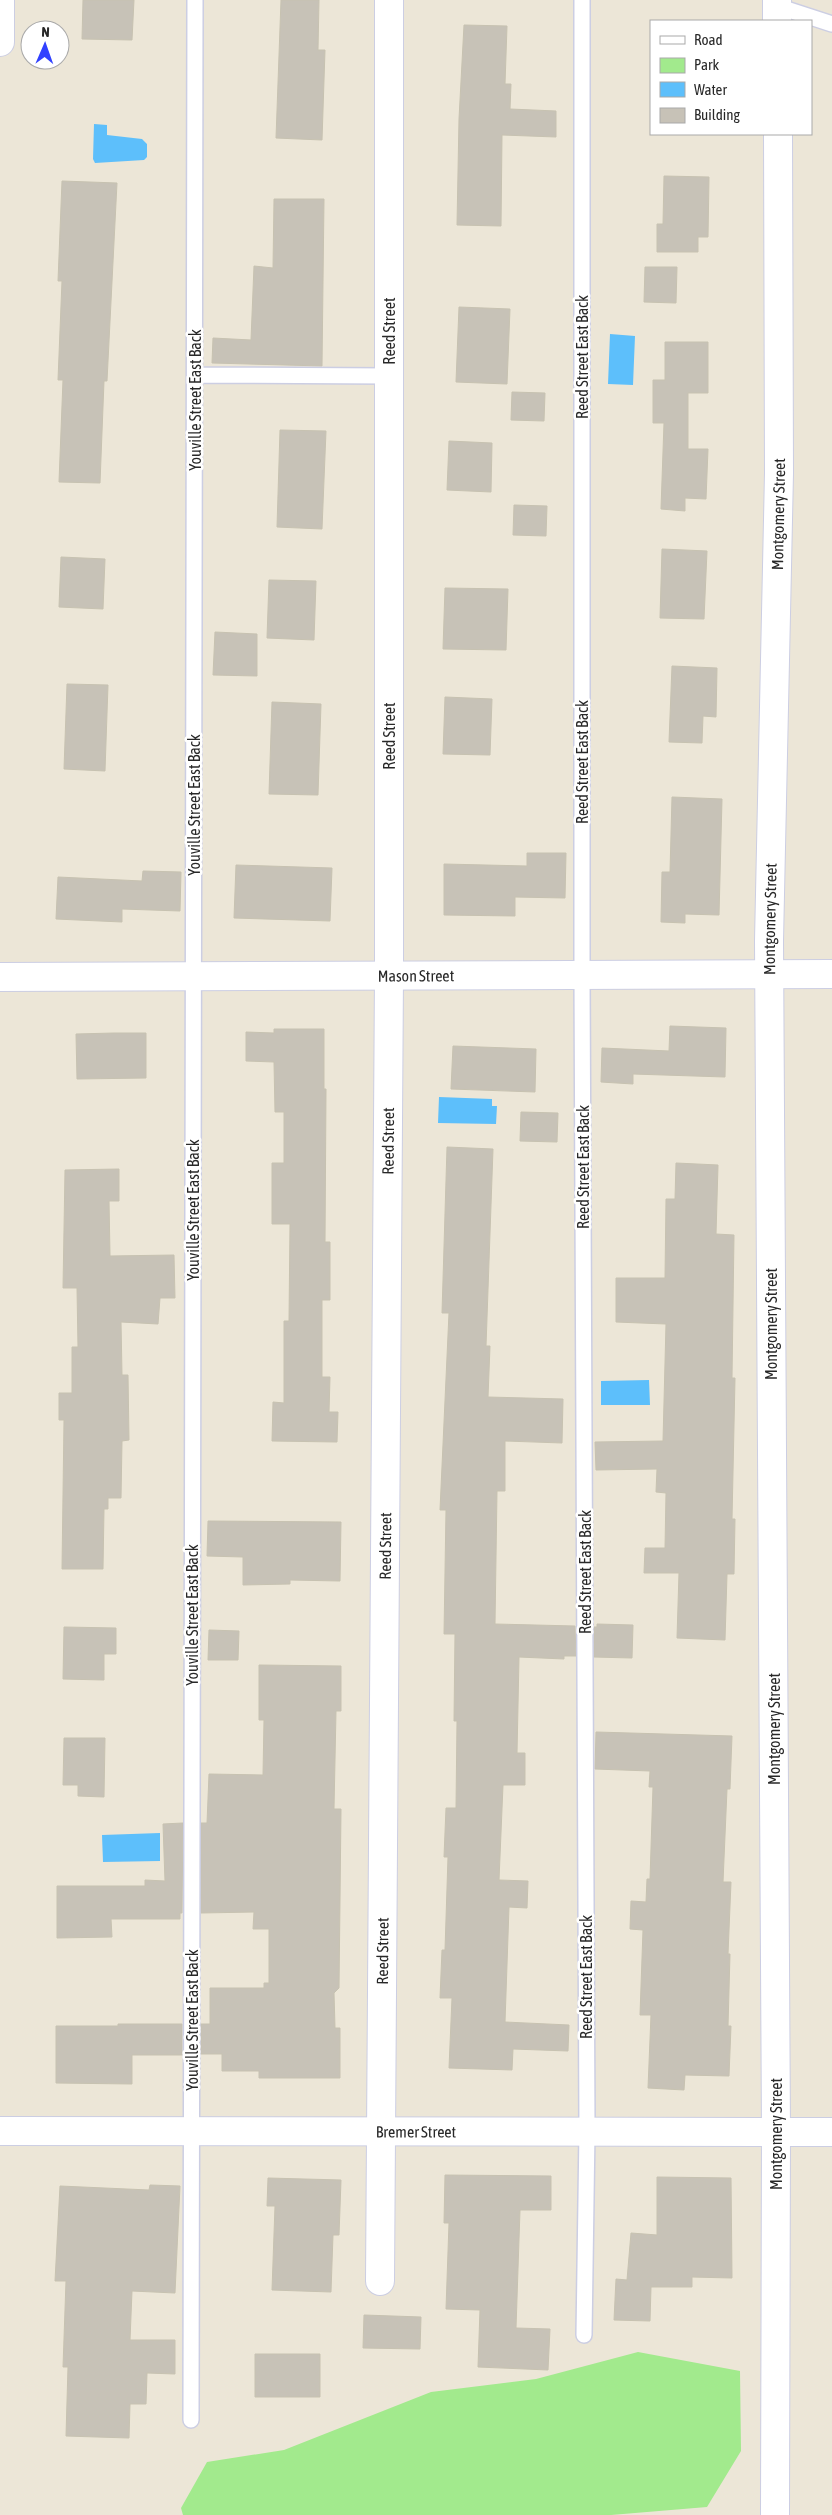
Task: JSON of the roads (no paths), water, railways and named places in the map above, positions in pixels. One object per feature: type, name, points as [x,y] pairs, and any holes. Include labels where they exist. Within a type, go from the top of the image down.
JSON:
[{"type":"street","points":[[0,0],[0,42]]},
{"type":"street","name":"Reed Street","points":[[380,2281],[389,976],[389,0]]},
{"type":"street","name":"Montgomery Street","points":[[775,2515],[776,2132],[769,974],[779,473],[778,135]]},
{"type":"street","name":"Mason Street","points":[[0,978],[193,975],[582,976],[832,974]]},
{"type":"street","name":"Bremer Street","points":[[0,2131],[832,2132]]},
{"type":"lane","name":"Youville Street East Back","points":[[191,2420],[195,0]]},
{"type":"lane","name":"Reed Street East Back","points":[[582,0],[582,976],[587,2131],[584,2335]]},
{"type":"lane","points":[[777,9],[832,24]]},
{"type":"lane","points":[[195,375],[389,376]]},
{"type":"water","points":[[94,124],[107,125],[107,135],[142,139],[147,144],[147,157],[144,160],[95,163],[93,159]]},
{"type":"water","points":[[610,334],[635,336],[633,385],[608,384]]},
{"type":"water","points":[[439,1097],[492,1099],[492,1106],[497,1106],[496,1124],[438,1123]]},
{"type":"water","points":[[649,1380],[650,1405],[601,1405],[601,1381]]},
{"type":"water","points":[[160,1833],[160,1861],[103,1862],[102,1835]]}]
